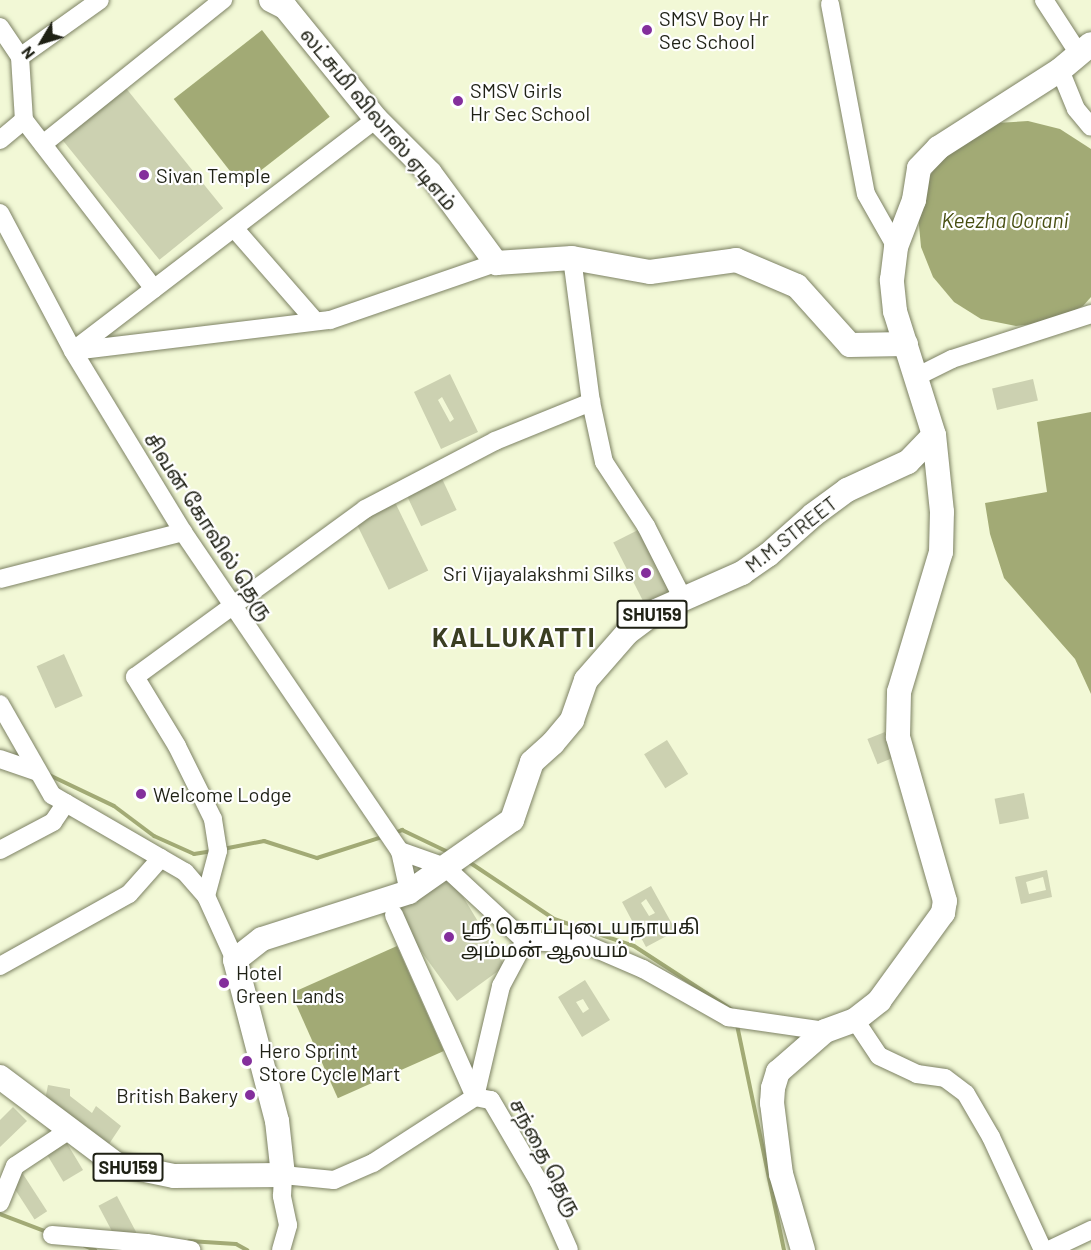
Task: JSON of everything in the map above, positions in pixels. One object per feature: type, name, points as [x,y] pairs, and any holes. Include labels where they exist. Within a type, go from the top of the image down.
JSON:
[{"type":"main road","name":"லட்சுமி விலாஸ் ஏடிஎம்","points":[[271,0],[285,7],[376,119],[430,173],[496,263]]},
{"type":"main road","points":[[803,1250],[781,1174],[773,1088],[778,1072],[825,1031],[855,1020],[879,1002],[943,912],[945,902],[898,736],[899,692],[941,552],[942,512],[934,435],[895,311],[891,280],[896,247],[914,200],[919,168],[938,148],[1060,70],[1085,49]]},
{"type":"main road","points":[[496,263],[572,258],[650,272],[736,260],[798,286],[850,345],[906,344]]},
{"type":"main road","name":"M.M.STREET","points":[[445,867],[512,819],[532,762],[553,743],[572,720],[586,680],[627,633],[656,611],[742,573],[847,490],[908,462],[934,435]]},
{"type":"main road","name":"SHU159","points":[[234,960],[262,939],[409,892],[445,867]]},
{"type":"main road","points":[[234,960],[277,1121],[283,1175]]},
{"type":"main road","name":"SHU159","points":[[0,1077],[116,1164],[174,1176],[283,1175]]},
{"type":"street","points":[[20,57],[100,0]]},
{"type":"street","points":[[43,144],[223,0]]},
{"type":"street","points":[[1044,0],[1085,49]]},
{"type":"street","points":[[830,4],[866,194],[896,247]]},
{"type":"street","points":[[0,27],[20,57],[24,120],[154,289]]},
{"type":"street","points":[[1060,70],[1076,109],[1091,127]]},
{"type":"street","points":[[73,351],[376,119]]},
{"type":"street","points":[[0,140],[24,120]]},
{"type":"street","name":"சிவன் கோவில் தெரு","points":[[0,213],[73,351],[183,532],[400,851]]},
{"type":"street","points":[[234,228],[315,321]]},
{"type":"street","points":[[572,258],[591,402],[604,462],[646,526],[683,599]]},
{"type":"street","points":[[73,351],[330,320],[496,263]]},
{"type":"street","points":[[916,377],[952,359],[1091,314]]},
{"type":"street","points":[[206,896],[218,851],[213,819],[177,746],[135,677],[231,604],[365,509],[495,441],[591,402]]},
{"type":"street","points":[[0,579],[183,532]]},
{"type":"street","points":[[0,704],[52,795],[185,872],[206,896],[234,960]]},
{"type":"street","points":[[0,759],[39,772]]},
{"type":"street","points":[[0,850],[53,822],[66,803]]},
{"type":"street","points":[[400,851],[445,867],[525,940],[585,944],[643,969],[728,1017],[825,1031]]},
{"type":"street","points":[[400,851],[409,892]]},
{"type":"street","points":[[0,966],[129,894],[161,858]]},
{"type":"street","points":[[394,915],[475,1097]]},
{"type":"street","points":[[281,1250],[288,1226],[282,1196],[283,1175],[334,1180],[373,1162],[475,1097],[501,986],[525,940]]},
{"type":"street","points":[[855,1020],[879,1056],[917,1074],[945,1078],[966,1094],[991,1137],[1043,1250]]},
{"type":"street","name":"சந்தை தெரு","points":[[475,1097],[490,1100],[539,1182],[569,1250]]},
{"type":"street","points":[[0,1203],[15,1166],[71,1129]]},
{"type":"street","points":[[1049,1250],[1091,1230]]},
{"type":"street","points":[[52,1234],[191,1250]]},
{"type":"water","points":[[262,30],[330,117],[241,186],[174,99]]},
{"type":"water","name":"Keezha Oorani","points":[[1028,121],[1060,129],[1091,149],[1091,297],[1083,306],[1052,322],[1016,326],[981,319],[954,302],[933,277],[921,247],[918,215],[925,184],[942,156],[996,123]]},
{"type":"water","points":[[1091,412],[1091,694],[1075,659],[1004,578],[990,534],[985,503],[1047,492],[1037,422]]},
{"type":"water","points":[[397,946],[444,1051],[338,1098],[291,993]]},
{"type":"building","name":"Sivan Temple","points":[[125,87],[223,208],[159,260],[61,139]]},
{"type":"building","points":[[450,374],[478,432],[441,449],[414,392]],"holes":[[[442,397],[454,419],[450,422],[438,400]]]},
{"type":"building","points":[[1033,379],[1038,400],[997,410],[992,388]]},
{"type":"building","points":[[438,470],[457,510],[421,526],[403,486]]},
{"type":"building","points":[[391,494],[428,570],[389,590],[351,513]]},
{"type":"building","name":"Sri Vijayalakshmi Silks","points":[[640,529],[675,597],[648,610],[613,543]]},
{"type":"building","points":[[64,654],[83,696],[55,708],[37,666]]},
{"type":"building","points":[[885,732],[895,757],[877,764],[867,739]]},
{"type":"building","points":[[667,740],[688,774],[665,788],[644,754]]},
{"type":"building","points":[[1024,793],[1029,819],[1000,824],[995,799]]},
{"type":"building","name":"ஸ்ரீ கொப்புடையநாயகி அம்மன் ஆலயம்","points":[[445,867],[505,966],[457,1001],[390,908]]},
{"type":"building","points":[[1047,870],[1052,897],[1021,904],[1015,877]],"holes":[[[1043,877],[1046,890],[1029,894],[1026,882]]]},
{"type":"building","points":[[651,886],[676,931],[646,947],[622,902]],"holes":[[[646,899],[655,913],[649,916],[641,903]]]},
{"type":"building","points":[[585,980],[610,1020],[582,1037],[558,997]],"holes":[[[583,999],[589,1009],[583,1013],[576,1002]]]},
{"type":"building","points":[[48,1085],[70,1089],[70,1096],[92,1113],[96,1106],[121,1126],[107,1147],[45,1100]]},
{"type":"building","points":[[13,1107],[27,1121],[0,1147],[0,1120]]},
{"type":"building","points":[[65,1140],[83,1170],[63,1182],[45,1152]]},
{"type":"building","points":[[21,1171],[47,1211],[35,1219],[8,1179]]},
{"type":"building","points":[[117,1196],[136,1232],[118,1242],[98,1206]]},
{"type":"waterway","points":[[47,774],[114,806],[154,836],[194,854],[213,851]]},
{"type":"waterway","points":[[395,833],[402,830],[448,852]]},
{"type":"waterway","points":[[223,849],[264,841],[317,858],[382,837]]},
{"type":"waterway","points":[[469,862],[554,919],[634,946],[734,1011]]},
{"type":"waterway","points":[[737,1025],[784,1250]]},
{"type":"waterway","points":[[0,1214],[47,1232]]},
{"type":"waterway","points":[[189,1241],[236,1244],[247,1250]]},
{"type":"waterway","points":[[85,1246],[95,1250]]},
{"type":"place","name":"SMSV Boy Hr Sec School","points":[[647,30]]},
{"type":"place","name":"SMSV Girls Hr Sec School","points":[[458,101]]},
{"type":"place","name":"Sivan Temple","points":[[144,175]]},
{"type":"place","name":"Sri Vijayalakshmi Silks","points":[[646,573]]},
{"type":"place","name":"Welcome Lodge","points":[[141,794]]},
{"type":"place","name":"ஸ்ரீ கொப்புடையநாயகி அம்மன் ஆலயம்","points":[[449,937]]},
{"type":"place","name":"Hotel Green Lands","points":[[224,983]]},
{"type":"place","name":"Hero Sprint Store Cycle Mart","points":[[247,1061]]},
{"type":"place","name":"British Bakery","points":[[250,1095]]},
{"type":"district","name":"KALLUKATTI","points":[[514,637]]}]
